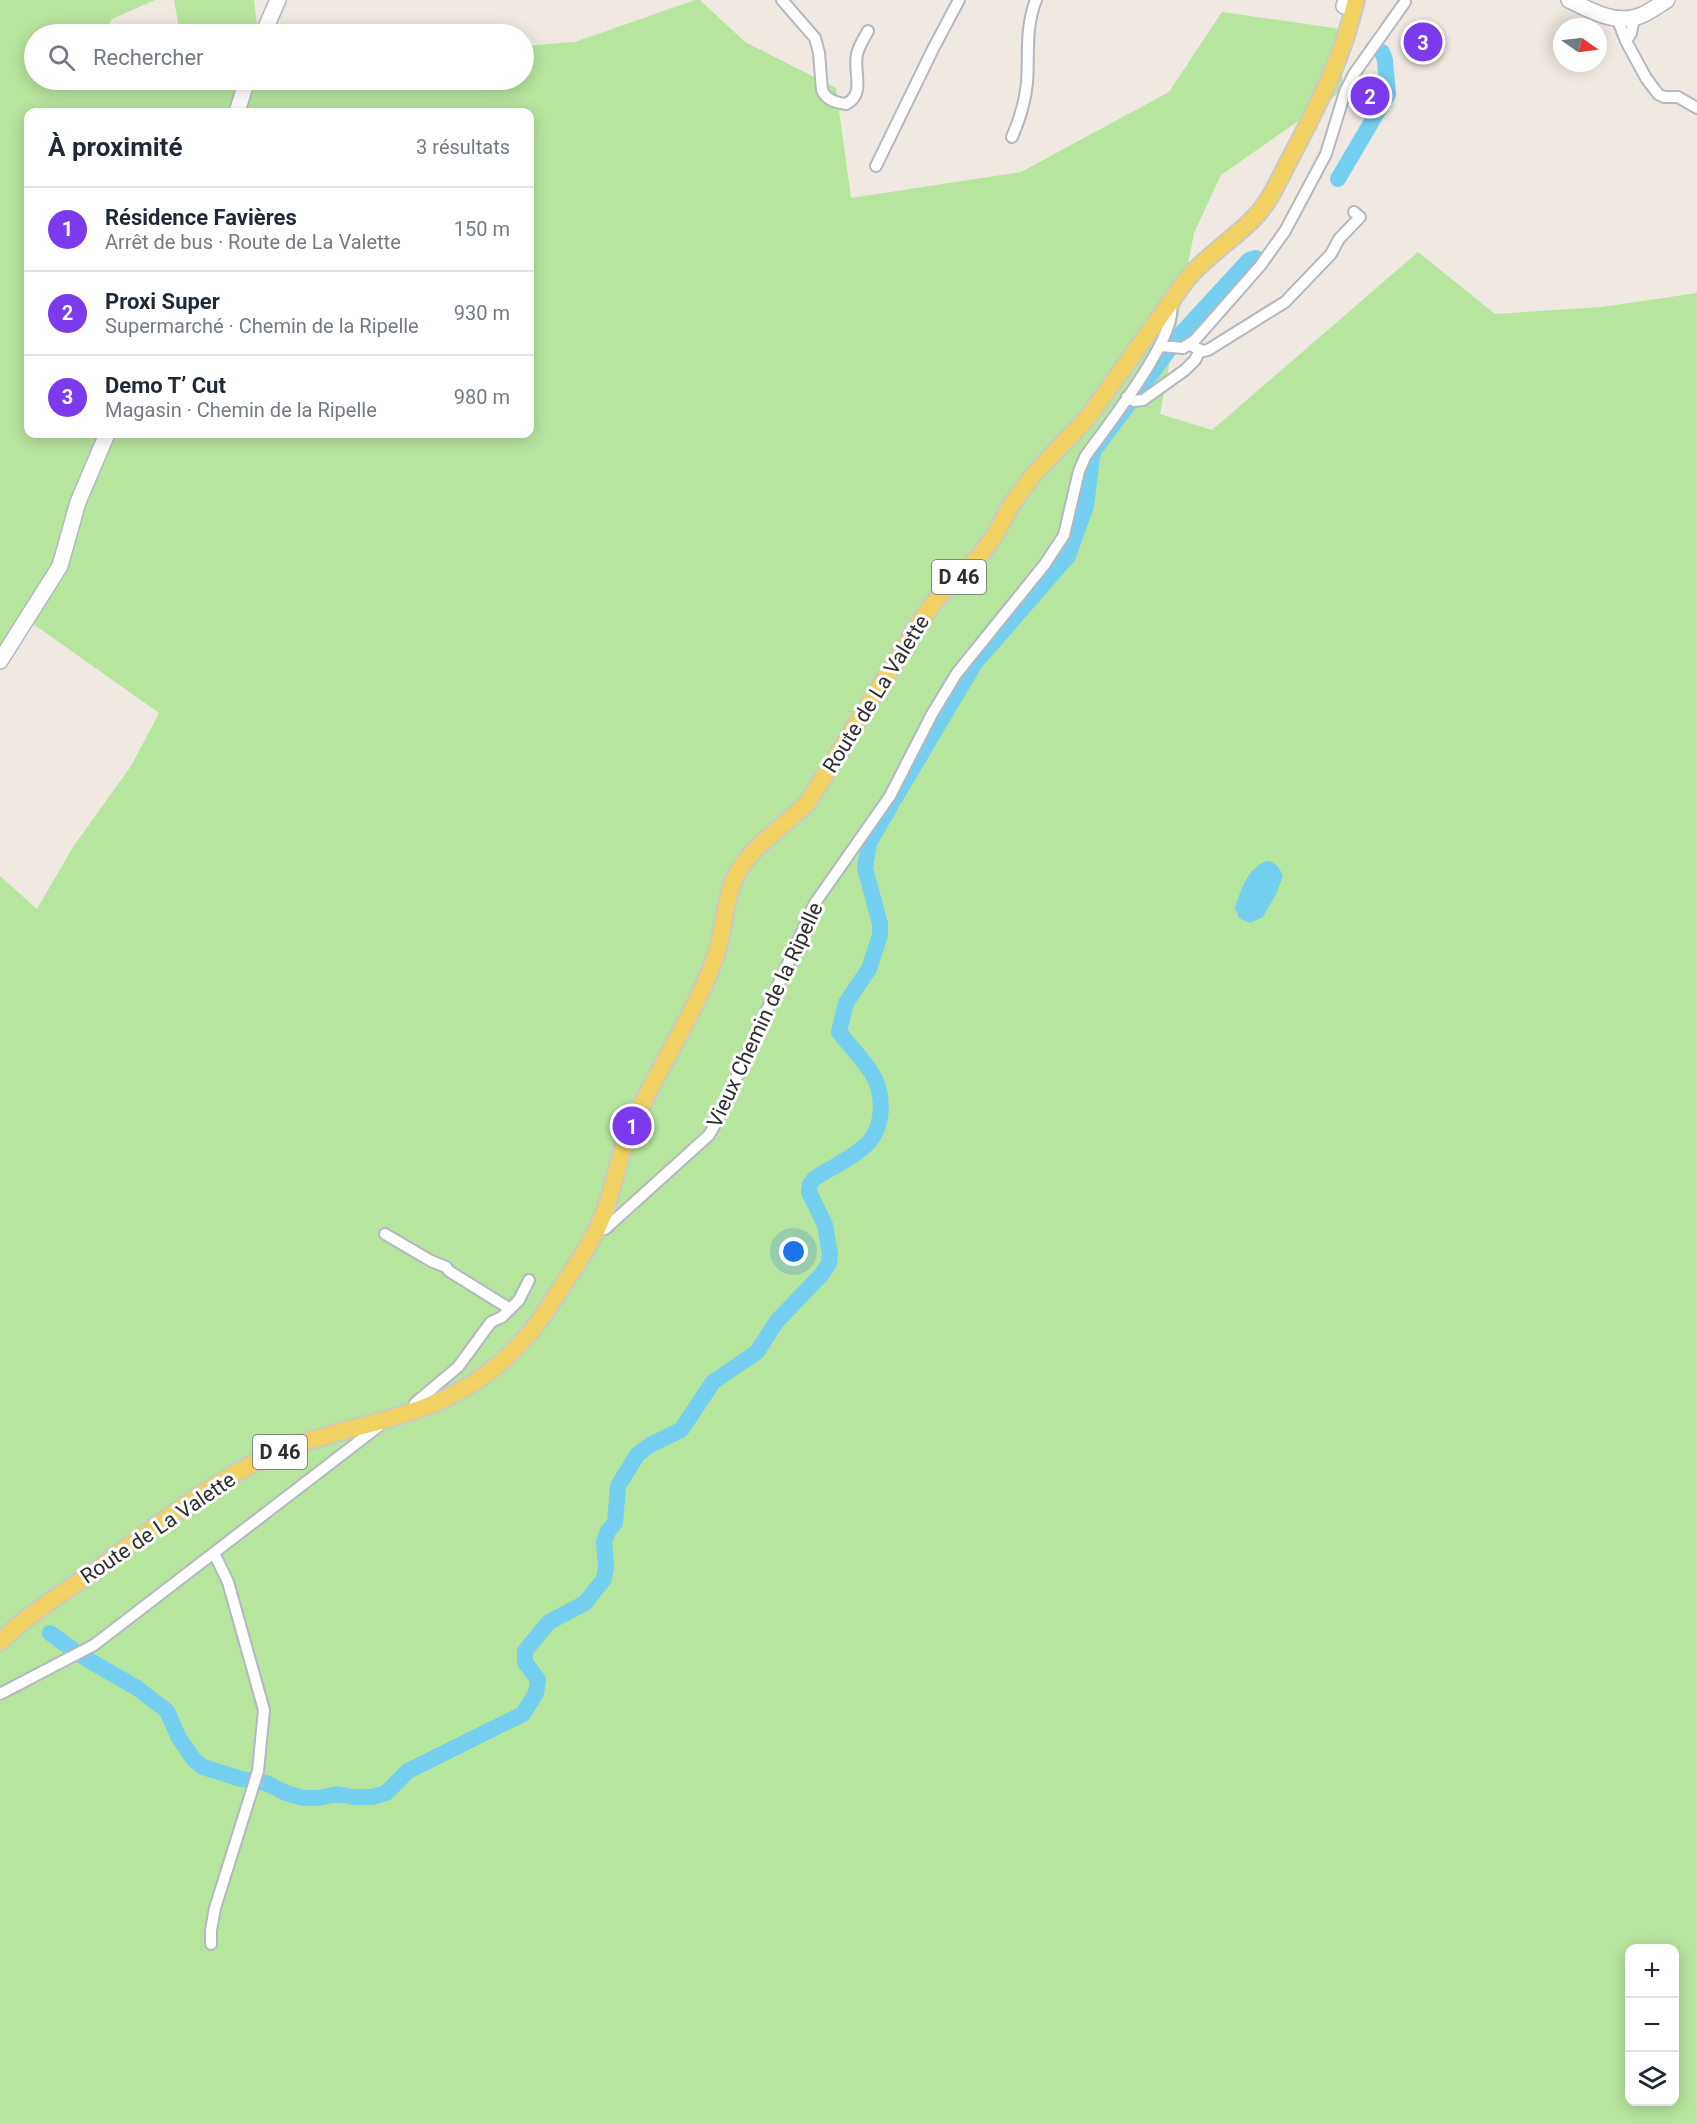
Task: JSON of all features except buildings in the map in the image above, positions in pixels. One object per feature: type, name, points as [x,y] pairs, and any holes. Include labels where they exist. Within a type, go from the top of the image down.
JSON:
[{"type":"main road","name":"Route de La Valette","points":[[0,1642],[30,1617],[158,1525],[243,1470],[295,1446],[415,1409],[456,1393],[489,1371],[528,1335],[563,1285],[605,1208],[620,1154],[643,1102],[694,1009],[716,957],[736,874],[762,842],[791,820],[807,802],[939,596],[979,557],[1034,474],[1088,417],[1169,302],[1197,267],[1256,216],[1272,192],[1329,83],[1345,40],[1350,1]]},
{"type":"main road","name":"Route de La Valette","points":[[1329,83],[1350,1]]},
{"type":"street","points":[[267,24],[278,0]]},
{"type":"street","points":[[782,0],[815,38],[819,53],[822,90],[824,96],[830,100],[846,104],[855,96],[858,88],[856,56],[868,31]]},
{"type":"street","points":[[876,166],[959,0]]},
{"type":"street","points":[[1012,137],[1023,108],[1027,83],[1028,26],[1036,0]]},
{"type":"street","points":[[1569,0],[1602,16],[1617,18],[1634,18],[1644,15],[1667,0]]},
{"type":"street","points":[[1588,0],[1612,12],[1617,18],[1626,41],[1646,78],[1658,94],[1664,97],[1678,97],[1697,108]]},
{"type":"street","name":"Vieux Chemin de la Ripelle","points":[[1130,399],[1143,400],[1185,370],[1195,360],[1195,347],[1285,231],[1326,154],[1354,74],[1406,1]]},
{"type":"street","points":[[1626,41],[1631,33],[1634,18]]},
{"type":"street","points":[[238,108],[244,90]]},
{"type":"street","points":[[1167,347],[1211,348],[1285,302],[1332,254],[1339,239],[1360,218],[1354,212]]},
{"type":"street","name":"Vieux Chemin de la Ripelle","points":[[593,1229],[605,1229],[709,1134],[717,1121],[815,903],[890,796],[932,714],[957,673],[1045,564],[1064,535],[1079,471],[1085,457],[1167,347],[1172,309],[1169,302]]},
{"type":"street","points":[[0,661],[60,566],[78,502],[105,438]]},
{"type":"street","points":[[385,1234],[431,1261],[446,1267],[510,1309]]},
{"type":"street","points":[[415,1409],[414,1403],[458,1367],[491,1322],[502,1317],[519,1300],[530,1280]]},
{"type":"street","points":[[0,1694],[94,1645],[379,1426],[379,1420]]},
{"type":"street","points":[[212,1944],[211,1930],[215,1908],[258,1771],[264,1710],[228,1582],[214,1553]]},
{"type":"green space","points":[[0,0],[155,0],[112,19],[109,24],[24,24],[24,90],[534,90],[534,45],[575,42],[700,0],[745,42],[836,88],[851,198],[1021,172],[1169,92],[1222,12],[1341,29],[1343,90],[1221,175],[1194,233],[1160,414],[1212,430],[1418,252],[1495,314],[1602,307],[1697,293],[1697,2124],[0,2124],[0,876],[37,909],[73,847],[131,766],[159,713],[22,616],[0,649]]},
{"type":"green space","points":[[174,0],[254,0],[257,24],[178,24]]},
{"type":"water","points":[[1266,861],[1277,866],[1283,876],[1263,917],[1250,923],[1239,918],[1235,908],[1249,875]]},
{"type":"waterway","points":[[1338,179],[1388,94],[1385,60],[1382,52]]},
{"type":"waterway","points":[[1069,553],[1086,506],[1095,449],[1180,335],[1249,260],[1256,258]]},
{"type":"waterway","points":[[895,798],[975,663],[1068,556]]},
{"type":"waterway","points":[[80,1655],[137,1688],[167,1711],[179,1738],[194,1760],[203,1767],[241,1779],[266,1783],[303,1798],[338,1794],[372,1797],[386,1793],[408,1771],[523,1714],[536,1693],[538,1680],[525,1662],[525,1651],[549,1622],[585,1603],[604,1579],[606,1567],[604,1542],[608,1531],[615,1523],[618,1486],[637,1455],[650,1445],[681,1430],[713,1382],[757,1352],[777,1321],[822,1274],[829,1263],[830,1254],[825,1225],[809,1192],[810,1184],[815,1178],[850,1157],[869,1142],[880,1117],[880,1097],[875,1080],[864,1062],[839,1032],[846,1003],[869,969],[880,935],[880,924],[865,868],[869,843],[891,805]]},
{"type":"waterway","points":[[50,1633],[76,1652]]},
{"type":"place","name":"Demo T’ Cut","points":[[1423,42]]},
{"type":"place","name":"Proxi Super","points":[[1370,96]]},
{"type":"place","name":"Résidence Favières","points":[[632,1126]]}]
